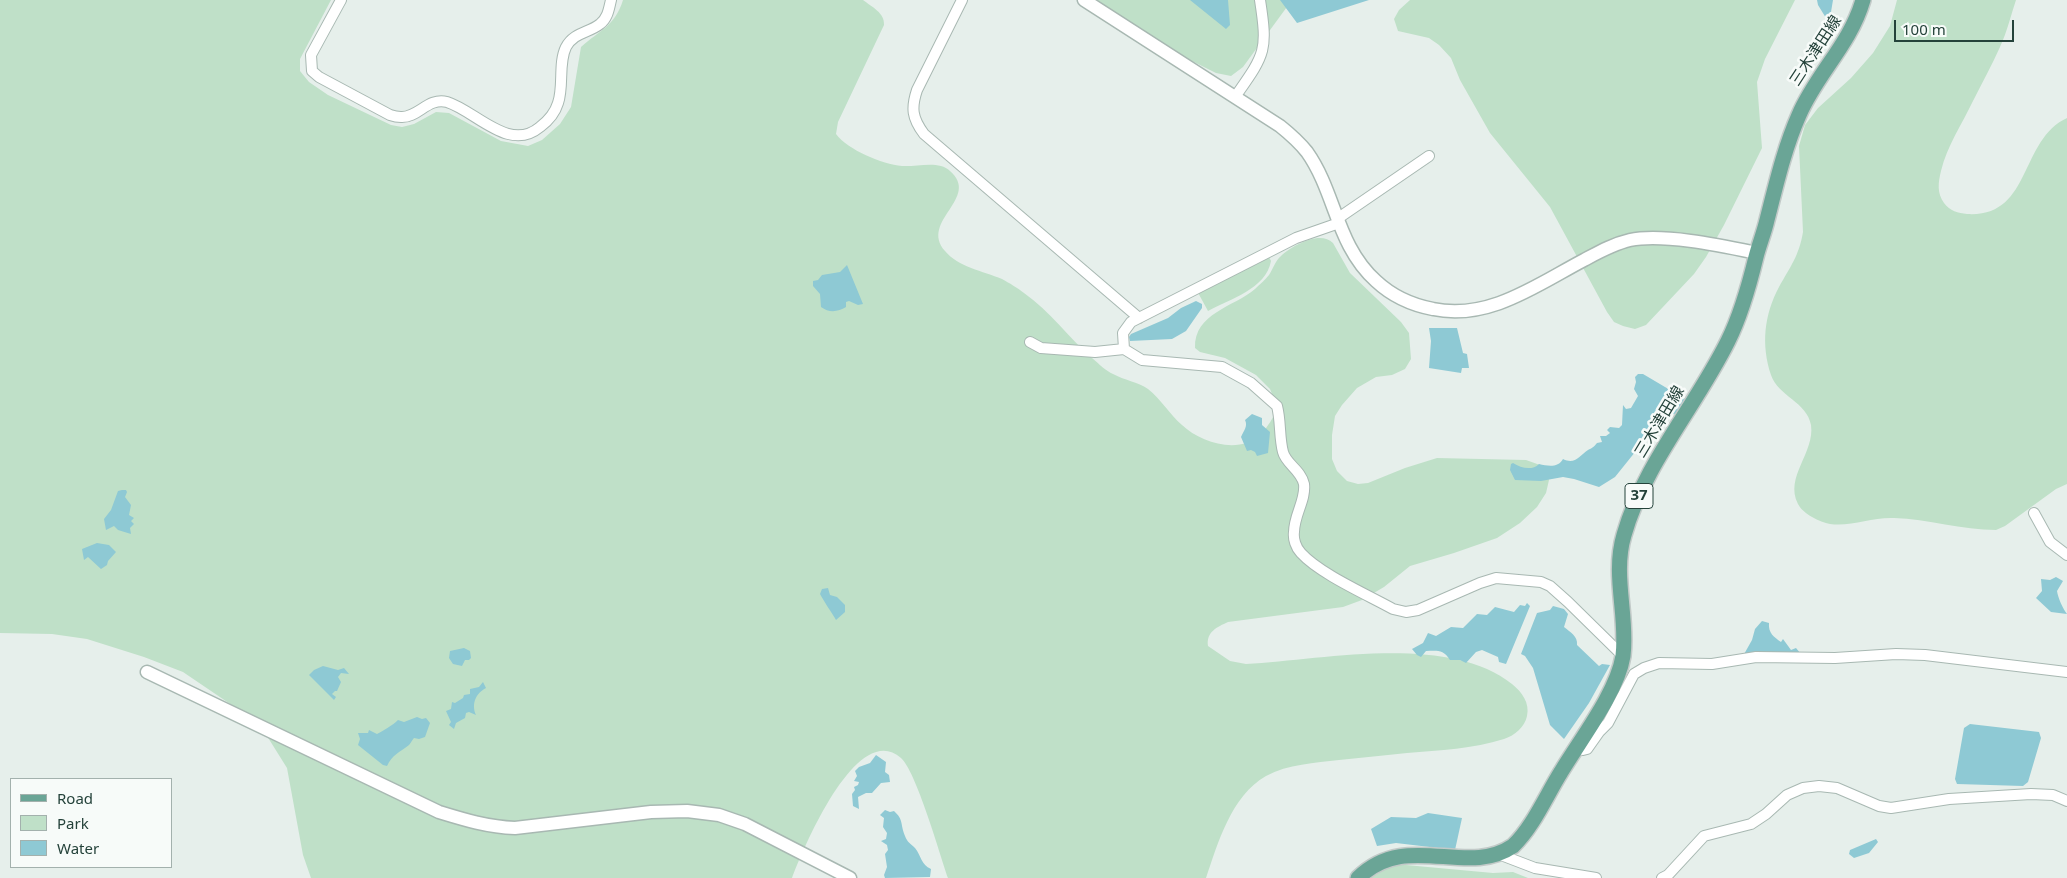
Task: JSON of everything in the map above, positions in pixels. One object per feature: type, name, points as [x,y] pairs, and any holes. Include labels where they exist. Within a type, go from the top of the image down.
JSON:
[{"type":"main road","name":"三木津田線","points":[[1358,878],[1368,869],[1383,862],[1400,858],[1420,857],[1458,864],[1473,864],[1488,861],[1501,855],[1512,846],[1530,822],[1611,689],[1622,656],[1619,559],[1632,509],[1649,475],[1728,341],[1749,284],[1790,135],[1810,92],[1851,32],[1863,0]]},
{"type":"street","points":[[341,0],[311,55],[312,71],[319,77],[390,115],[402,118],[430,103],[447,102],[510,135],[522,136],[534,132],[554,113],[559,102],[565,50],[570,40],[601,24],[607,15],[611,0]]},
{"type":"street","points":[[962,0],[917,90],[913,104],[913,115],[917,124],[924,134],[1139,318]]},
{"type":"street","points":[[1084,0],[1280,126],[1298,141],[1308,153],[1317,170],[1356,259],[1376,281],[1395,296],[1417,306],[1442,311],[1472,311],[1496,305],[1610,246],[1640,238],[1661,238],[1757,253]]},
{"type":"street","points":[[1235,97],[1258,64],[1264,50],[1265,34],[1260,0]]},
{"type":"street","points":[[1124,349],[1123,333],[1131,322],[1296,238],[1338,221],[1429,156]]},
{"type":"street","points":[[1030,342],[1041,348],[1095,352],[1124,349],[1142,360],[1222,367],[1251,383],[1277,406],[1280,416],[1283,454],[1300,474],[1305,494],[1298,511],[1294,532],[1295,542],[1301,553],[1323,570],[1393,609],[1406,612],[1418,610],[1496,578],[1540,582],[1550,586],[1568,602],[1622,656]]},
{"type":"street","points":[[2034,513],[2050,542],[2067,555]]},
{"type":"street","points":[[1575,748],[1587,749],[1608,723],[1634,674],[1659,662],[1712,664],[1756,657],[1836,658],[1896,654],[2067,672]]},
{"type":"street","points":[[147,672],[439,812],[469,822],[499,828],[515,828],[651,812],[687,811],[720,815],[745,824],[850,878]]},
{"type":"street","points":[[1662,878],[1668,875],[1704,836],[1750,824],[1766,814],[1787,795],[1803,788],[1819,786],[1837,788],[1879,806],[1891,808],[1948,799],[2031,794],[2053,795],[2067,800]]},
{"type":"street","points":[[1501,855],[1535,868],[1596,878]]},
{"type":"green space","points":[[0,0],[331,0],[300,59],[300,71],[309,82],[328,95],[391,125],[402,127],[414,124],[436,112],[449,113],[501,141],[528,146],[542,140],[560,124],[571,107],[581,47],[611,22],[620,9],[623,0],[863,0],[880,14],[884,25],[838,122],[836,134],[841,140],[857,151],[894,165],[934,165],[950,171],[958,181],[959,191],[939,230],[939,240],[945,251],[964,265],[1002,279],[1022,291],[1102,367],[1110,373],[1148,389],[1190,431],[1210,441],[1232,445],[1252,440],[1261,434],[1268,425],[1278,409],[1270,389],[1256,375],[1225,358],[1200,352],[1195,348],[1196,336],[1208,319],[1255,289],[1269,275],[1277,260],[1286,252],[1306,241],[1321,238],[1333,243],[1350,273],[1401,322],[1409,333],[1411,359],[1405,369],[1392,375],[1376,377],[1357,388],[1342,405],[1335,416],[1332,435],[1332,459],[1337,471],[1347,481],[1358,484],[1368,483],[1437,458],[1526,460],[1540,465],[1547,473],[1549,480],[1546,493],[1537,507],[1520,523],[1497,538],[1410,566],[1384,587],[1362,600],[1343,607],[1228,622],[1216,628],[1211,634],[1208,646],[1230,661],[1246,664],[1384,653],[1420,654],[1454,659],[1485,668],[1512,684],[1522,694],[1526,702],[1528,711],[1526,720],[1512,736],[1480,745],[1311,763],[1292,766],[1274,772],[1254,785],[1235,808],[1227,821],[1206,878],[948,878],[914,779],[901,758],[884,751],[867,756],[850,771],[834,792],[807,842],[792,878],[311,878],[303,855],[287,768],[267,736],[242,712],[183,672],[144,657],[87,639],[52,634],[0,633]]},
{"type":"green space","points":[[1096,0],[1292,0],[1243,67],[1231,76],[1216,73],[1188,59]]},
{"type":"green space","points":[[1410,0],[1795,0],[1765,59],[1757,82],[1762,148],[1706,257],[1694,274],[1646,325],[1635,329],[1614,322],[1550,207],[1490,133],[1460,80],[1451,58],[1439,45],[1429,38],[1398,31],[1394,19],[1399,10]]},
{"type":"green space","points":[[1897,0],[2016,0],[2000,47],[1951,144],[1944,162],[1939,180],[1939,192],[1944,203],[1949,208],[1967,214],[1988,212],[2003,204],[2015,191],[2040,143],[2052,129],[2067,118],[2067,484],[2056,489],[2005,526],[1996,530],[1983,530],[1894,518],[1838,525],[1830,524],[1808,514],[1798,504],[1795,484],[1809,445],[1811,425],[1804,410],[1775,382],[1768,364],[1765,341],[1767,319],[1779,287],[1797,255],[1803,232],[1799,146],[1805,125],[1818,108],[1851,78],[1873,53],[1890,26]]},
{"type":"green space","points":[[1267,253],[1271,261],[1268,271],[1255,286],[1208,311],[1196,289]]},
{"type":"green space","points":[[1395,864],[1493,873],[1513,872],[1528,878],[1370,878]]},
{"type":"water","points":[[1190,0],[1228,0],[1230,25],[1226,29]]},
{"type":"water","points":[[1280,0],[1369,0],[1297,23]]},
{"type":"water","points":[[1817,0],[1833,0],[1830,18],[1826,18]]},
{"type":"water","points":[[847,265],[863,304],[858,305],[849,301],[846,302],[846,307],[840,310],[830,311],[824,309],[821,307],[820,294],[813,286],[813,281],[818,280],[822,275],[840,272]]},
{"type":"water","points":[[1196,301],[1202,304],[1202,308],[1186,331],[1172,339],[1130,341],[1129,337],[1131,334],[1168,318],[1181,308]]},
{"type":"water","points":[[1429,328],[1457,328],[1463,353],[1467,354],[1469,368],[1462,368],[1461,373],[1429,368],[1431,341]]},
{"type":"water","points":[[1638,374],[1643,374],[1687,400],[1678,413],[1666,416],[1660,421],[1615,477],[1599,487],[1563,477],[1541,481],[1515,480],[1510,470],[1513,463],[1533,468],[1539,464],[1556,465],[1563,459],[1571,461],[1597,443],[1602,442],[1600,436],[1606,436],[1610,433],[1607,430],[1610,427],[1619,428],[1622,425],[1623,405],[1626,409],[1631,408],[1638,396],[1634,389],[1635,377]]},
{"type":"water","points":[[1252,414],[1262,418],[1262,425],[1270,432],[1268,453],[1257,456],[1251,450],[1247,451],[1241,437],[1246,426],[1245,420]]},
{"type":"water","points":[[118,491],[127,492],[125,497],[131,505],[129,515],[134,518],[131,521],[134,524],[130,528],[131,534],[118,530],[114,526],[106,530],[104,519],[111,510]]},
{"type":"water","points":[[97,543],[109,545],[116,552],[107,565],[101,569],[88,557],[84,560],[82,549]]},
{"type":"water","points":[[2056,577],[2063,581],[2057,591],[2067,614],[2051,612],[2036,598],[2042,591],[2041,579],[2050,580]]},
{"type":"water","points":[[828,588],[830,595],[837,597],[845,605],[845,612],[836,620],[820,594],[822,589]]},
{"type":"water","points":[[1527,603],[1530,606],[1506,664],[1499,662],[1498,657],[1482,650],[1476,652],[1466,663],[1460,660],[1450,660],[1445,654],[1437,651],[1426,651],[1421,657],[1412,649],[1423,643],[1428,633],[1436,636],[1451,627],[1463,628],[1477,614],[1487,615],[1495,607],[1514,612],[1520,605],[1525,606]]},
{"type":"water","points":[[1553,606],[1564,609],[1568,614],[1564,627],[1575,637],[1577,645],[1599,666],[1602,664],[1610,665],[1589,703],[1564,739],[1550,725],[1533,668],[1525,656],[1521,654],[1537,613],[1550,610]]},
{"type":"water","points":[[1762,621],[1769,623],[1771,632],[1776,638],[1781,642],[1783,639],[1791,650],[1796,648],[1801,654],[1743,656],[1752,640],[1755,629]]},
{"type":"water","points":[[464,648],[470,651],[471,658],[465,660],[462,666],[453,664],[449,658],[450,651]]},
{"type":"water","points":[[323,666],[338,670],[344,668],[349,674],[341,673],[338,677],[341,682],[337,691],[332,694],[336,697],[334,700],[309,675],[314,670]]},
{"type":"water","points":[[483,682],[486,688],[475,699],[474,703],[476,715],[469,712],[466,713],[465,718],[456,723],[454,729],[449,725],[451,722],[446,711],[451,709],[452,702],[455,703],[463,698],[464,695],[470,694],[470,689],[479,687]]},
{"type":"water","points":[[417,717],[426,718],[430,723],[425,737],[414,738],[409,745],[394,756],[387,766],[383,765],[358,745],[360,739],[358,733],[368,733],[369,730],[377,734],[398,720],[404,722]]},
{"type":"water","points":[[1970,724],[2039,732],[2041,738],[2028,782],[2023,786],[1957,784],[1955,779],[1964,728]]},
{"type":"water","points":[[876,755],[886,762],[885,772],[889,775],[890,782],[881,783],[872,793],[866,793],[858,797],[859,809],[853,806],[852,794],[855,790],[854,787],[859,782],[854,781],[857,776],[855,771],[859,767],[870,763]]},
{"type":"water","points":[[885,810],[894,811],[899,817],[907,840],[915,848],[925,865],[931,869],[930,877],[885,878],[884,875],[887,867],[885,854],[888,850],[887,845],[881,841],[886,839],[887,833],[883,827],[884,818],[880,815]]},
{"type":"water","points":[[1428,813],[1462,818],[1455,850],[1396,843],[1377,846],[1371,829],[1391,817],[1416,818]]},
{"type":"water","points":[[1876,839],[1878,842],[1869,853],[1854,858],[1849,854],[1850,850]]}]
